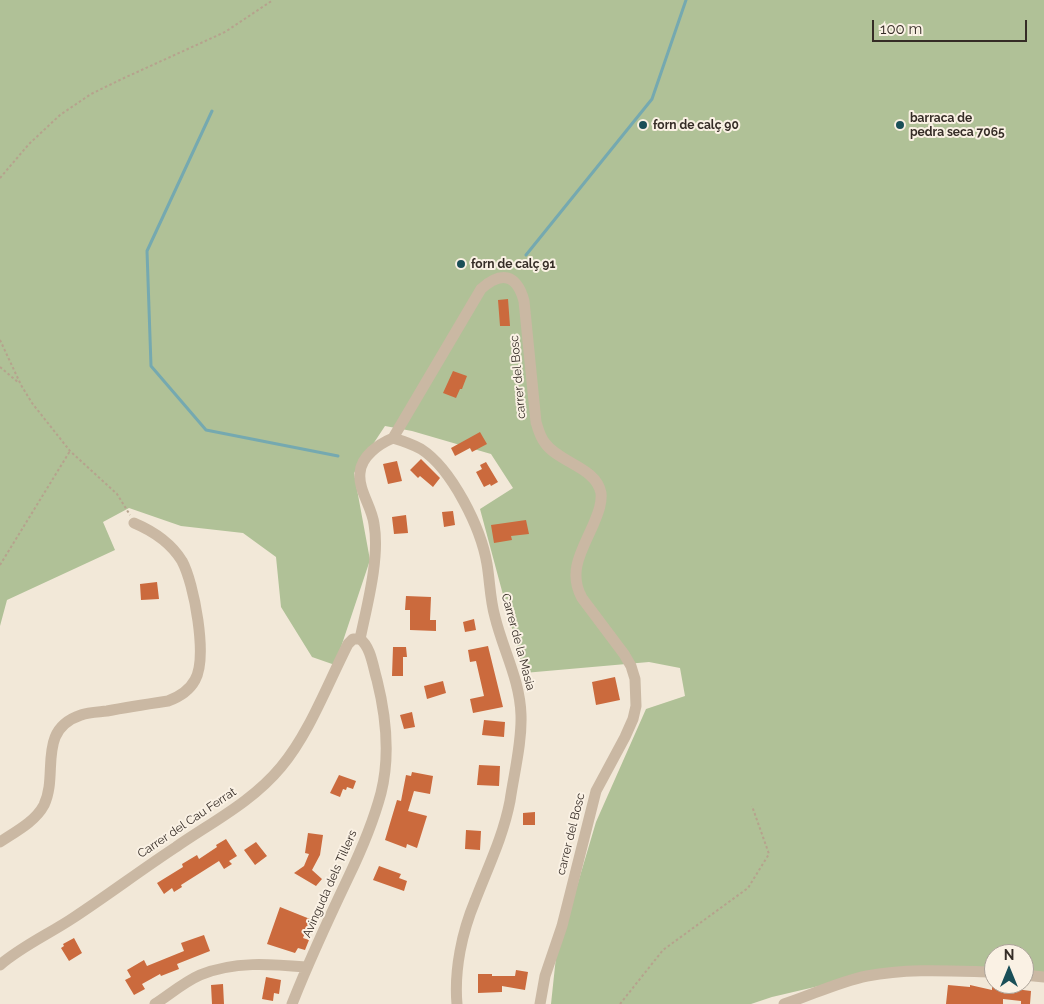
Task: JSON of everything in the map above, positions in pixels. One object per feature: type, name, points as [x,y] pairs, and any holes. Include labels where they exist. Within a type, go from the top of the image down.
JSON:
[{"type":"street","name":"carrer del Bosc","points":[[393,438],[482,289],[490,282],[502,278],[512,280],[520,287],[524,301],[536,422],[540,434],[545,444],[558,456],[597,482],[600,491],[601,502],[598,514],[576,567],[575,578],[577,588],[582,598],[624,654],[633,673],[636,694],[633,719],[596,791],[562,926],[545,976],[540,1004]]},
{"type":"street","points":[[360,639],[370,591],[375,525],[362,486],[360,472],[364,461],[372,452],[381,443],[393,438]]},
{"type":"street","name":"Carrer de la Masia","points":[[393,438],[407,442],[422,450],[439,465],[458,492],[476,524],[487,564],[495,617],[517,686],[520,702],[521,731],[504,827],[465,928],[457,974],[457,1004]]},
{"type":"street","points":[[0,842],[30,821],[44,804],[49,783],[54,738],[66,724],[80,715],[168,701],[179,696],[195,680],[200,656],[200,638],[191,587],[184,566],[176,554],[154,532],[134,524]]},
{"type":"street","name":"Carrer del Cau Ferrat","points":[[0,965],[10,956],[73,919],[176,846],[227,815],[255,792],[282,767],[310,721],[348,644],[353,639],[360,639]]},
{"type":"street","name":"Avinguda dels Til·lers","points":[[292,1004],[306,967],[364,844],[381,792],[385,763],[386,731],[384,714],[368,649],[360,639]]},
{"type":"street","points":[[155,1004],[198,976],[226,967],[251,964],[306,967]]},
{"type":"street","points":[[784,1004],[821,989],[865,976],[900,970],[984,972]]},
{"type":"path","points":[[0,178],[29,144],[60,114],[91,94],[226,32],[273,0]]},
{"type":"path","points":[[0,340],[21,385],[32,403],[70,451],[117,494],[134,524]]},
{"type":"path","points":[[0,367],[21,385]]},
{"type":"path","points":[[0,565],[70,451]]},
{"type":"path","points":[[620,1004],[663,950],[748,888],[769,854],[752,806]]},
{"type":"green space","points":[[0,0],[1044,0],[1044,973],[1034,972],[1034,944],[984,944],[984,971],[900,967],[772,997],[751,1004],[551,1004],[556,957],[596,822],[646,709],[685,696],[680,668],[649,662],[524,673],[480,509],[513,488],[491,454],[412,431],[385,426],[354,473],[370,560],[335,665],[312,657],[281,607],[276,557],[243,533],[181,526],[129,508],[103,522],[115,550],[7,600],[0,626]]},
{"type":"building","points":[[508,299],[510,326],[500,326],[498,300]]},
{"type":"building","points":[[453,371],[467,376],[456,398],[443,393]]},
{"type":"building","points":[[480,432],[487,444],[472,452],[470,448],[455,456],[451,448]]},
{"type":"building","points":[[421,459],[440,478],[433,487],[420,476],[418,478],[410,470]]},
{"type":"building","points":[[397,461],[402,481],[388,484],[383,464]]},
{"type":"building","points":[[486,462],[498,482],[484,487],[476,472],[482,469],[480,465]]},
{"type":"building","points":[[453,511],[455,525],[444,527],[442,512]]},
{"type":"building","points":[[406,515],[408,533],[394,534],[392,517]]},
{"type":"building","points":[[526,520],[529,534],[511,536],[512,540],[494,543],[491,525]]},
{"type":"building","points":[[157,582],[159,599],[141,600],[140,584]]},
{"type":"building","points":[[406,596],[431,597],[430,620],[436,620],[436,631],[410,630],[410,610],[405,610]]},
{"type":"building","points":[[474,619],[476,630],[465,632],[463,622]]},
{"type":"building","points":[[488,646],[503,707],[473,713],[470,699],[484,696],[476,661],[470,662],[468,650]]},
{"type":"building","points":[[393,647],[406,647],[407,657],[403,657],[403,676],[392,676]]},
{"type":"building","points":[[615,677],[620,700],[596,705],[592,682]]},
{"type":"building","points":[[443,681],[446,693],[427,699],[424,686]]},
{"type":"building","points":[[412,712],[415,727],[404,729],[400,715]]},
{"type":"building","points":[[484,720],[505,722],[504,737],[482,735]]},
{"type":"building","points":[[479,765],[500,766],[499,786],[477,785]]},
{"type":"building","points":[[412,772],[433,776],[430,794],[414,791],[408,811],[427,816],[417,848],[407,844],[406,848],[385,840],[397,800],[401,801],[406,775],[411,776]]},
{"type":"building","points":[[339,775],[356,781],[353,789],[347,787],[346,790],[343,789],[340,797],[330,793]]},
{"type":"building","points":[[535,812],[535,825],[523,825],[523,813]]},
{"type":"building","points":[[466,830],[481,831],[480,850],[465,849]]},
{"type":"building","points":[[308,833],[323,835],[320,855],[312,870],[322,879],[316,886],[294,873],[304,866],[309,854],[305,853]]},
{"type":"building","points":[[226,839],[237,856],[229,861],[232,864],[224,869],[219,861],[181,885],[182,887],[174,892],[172,888],[164,894],[157,883],[183,867],[182,864],[197,855],[199,859]]},
{"type":"building","points":[[256,842],[267,856],[255,865],[244,850]]},
{"type":"building","points":[[379,866],[401,874],[399,878],[407,881],[404,891],[373,880]]},
{"type":"building","points":[[280,907],[310,919],[303,938],[309,940],[305,950],[298,948],[295,953],[267,944]]},
{"type":"building","points":[[204,935],[210,951],[177,964],[179,969],[161,976],[160,974],[142,984],[145,989],[134,995],[125,980],[131,977],[127,970],[144,960],[147,966],[184,951],[181,943]]},
{"type":"building","points":[[74,938],[82,953],[69,961],[61,948],[64,946],[63,944]]},
{"type":"building","points":[[516,970],[528,972],[525,990],[502,986],[502,992],[478,993],[478,974],[515,976]]},
{"type":"building","points":[[266,977],[281,980],[279,994],[274,993],[273,1001],[262,999]]},
{"type":"building","points":[[223,984],[224,1004],[212,1004],[211,985]]},
{"type":"building","points":[[948,985],[970,987],[970,985],[984,988],[984,994],[1031,994],[1030,1004],[1021,1004],[1021,1001],[1003,999],[1003,1004],[946,1004]]},
{"type":"waterway","points":[[526,255],[652,99],[686,0]]},
{"type":"waterway","points":[[212,111],[147,251],[151,366],[206,430],[338,456]]},
{"type":"place","name":"forn de calç 90","points":[[643,125]]},
{"type":"place","name":"barraca de pedra seca 7065","points":[[900,125]]},
{"type":"place","name":"forn de calç 91","points":[[461,264]]}]
